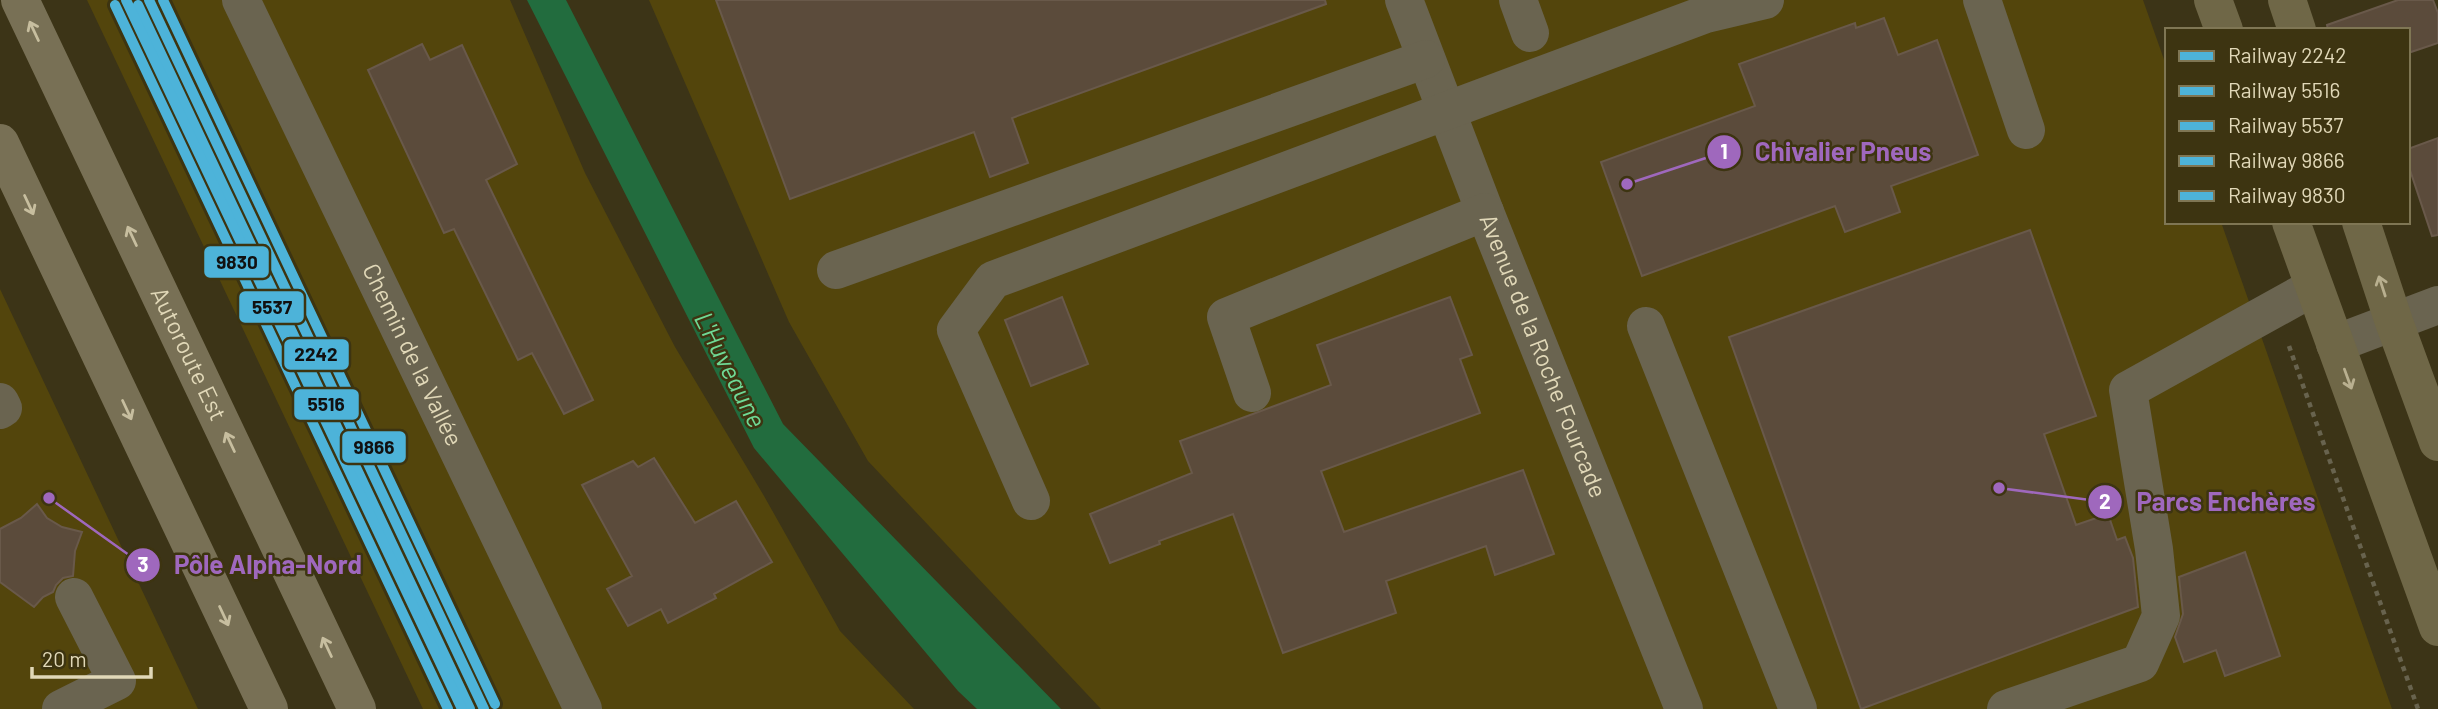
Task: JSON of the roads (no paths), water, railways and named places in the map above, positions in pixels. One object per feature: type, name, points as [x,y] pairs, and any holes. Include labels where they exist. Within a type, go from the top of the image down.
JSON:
[{"type":"highway","name":"Autoroute Est","points":[[20,0],[357,709]]},
{"type":"highway","points":[[0,143],[269,709]]},
{"type":"main road","points":[[2213,0],[2223,28]]},
{"type":"main road","points":[[2287,0],[2296,28]]},
{"type":"main road","points":[[2292,224],[2438,627]]},
{"type":"main road","points":[[2362,224],[2438,442]]},
{"type":"street","name":"Chemin de la Vallée","points":[[242,0],[583,709]]},
{"type":"street","name":"Avenue de la Roche Fourcade","points":[[1405,0],[1485,212],[1684,709]]},
{"type":"street","points":[[1031,501],[956,330],[993,280],[1706,14],[1765,0]]},
{"type":"street","points":[[1982,0],[2026,130]]},
{"type":"street","points":[[836,270],[1426,59]]},
{"type":"street","points":[[1252,393],[1226,317],[1485,212]]},
{"type":"street","points":[[2006,709],[2140,663],[2161,617],[2154,549],[2128,390],[2314,287]]},
{"type":"street","points":[[2335,344],[2438,305]]},
{"type":"street","points":[[1646,326],[1798,709]]},
{"type":"street","points":[[0,402],[3,408],[0,410]]},
{"type":"street","points":[[61,709],[117,681],[74,597]]},
{"type":"water","name":"L'Huveaune","points":[[527,0],[566,0],[783,424],[1061,709],[977,709],[958,691],[754,448]]},
{"type":"rail line","name":"5537","points":[[126,0],[462,709]]},
{"type":"rail line","name":"2242","points":[[149,0],[484,709]]},
{"type":"rail line","name":"9866","points":[[163,0],[495,704]]},
{"type":"rail line","name":"9830","points":[[115,5],[448,709]]},
{"type":"rail line","name":"5516","points":[[138,5],[470,709]]},
{"type":"place","name":"Chivalier Pneus","points":[[1627,184]]},
{"type":"place","name":"Parcs Enchères","points":[[1999,488]]},
{"type":"place","name":"Pôle Alpha-Nord","points":[[49,498]]}]
